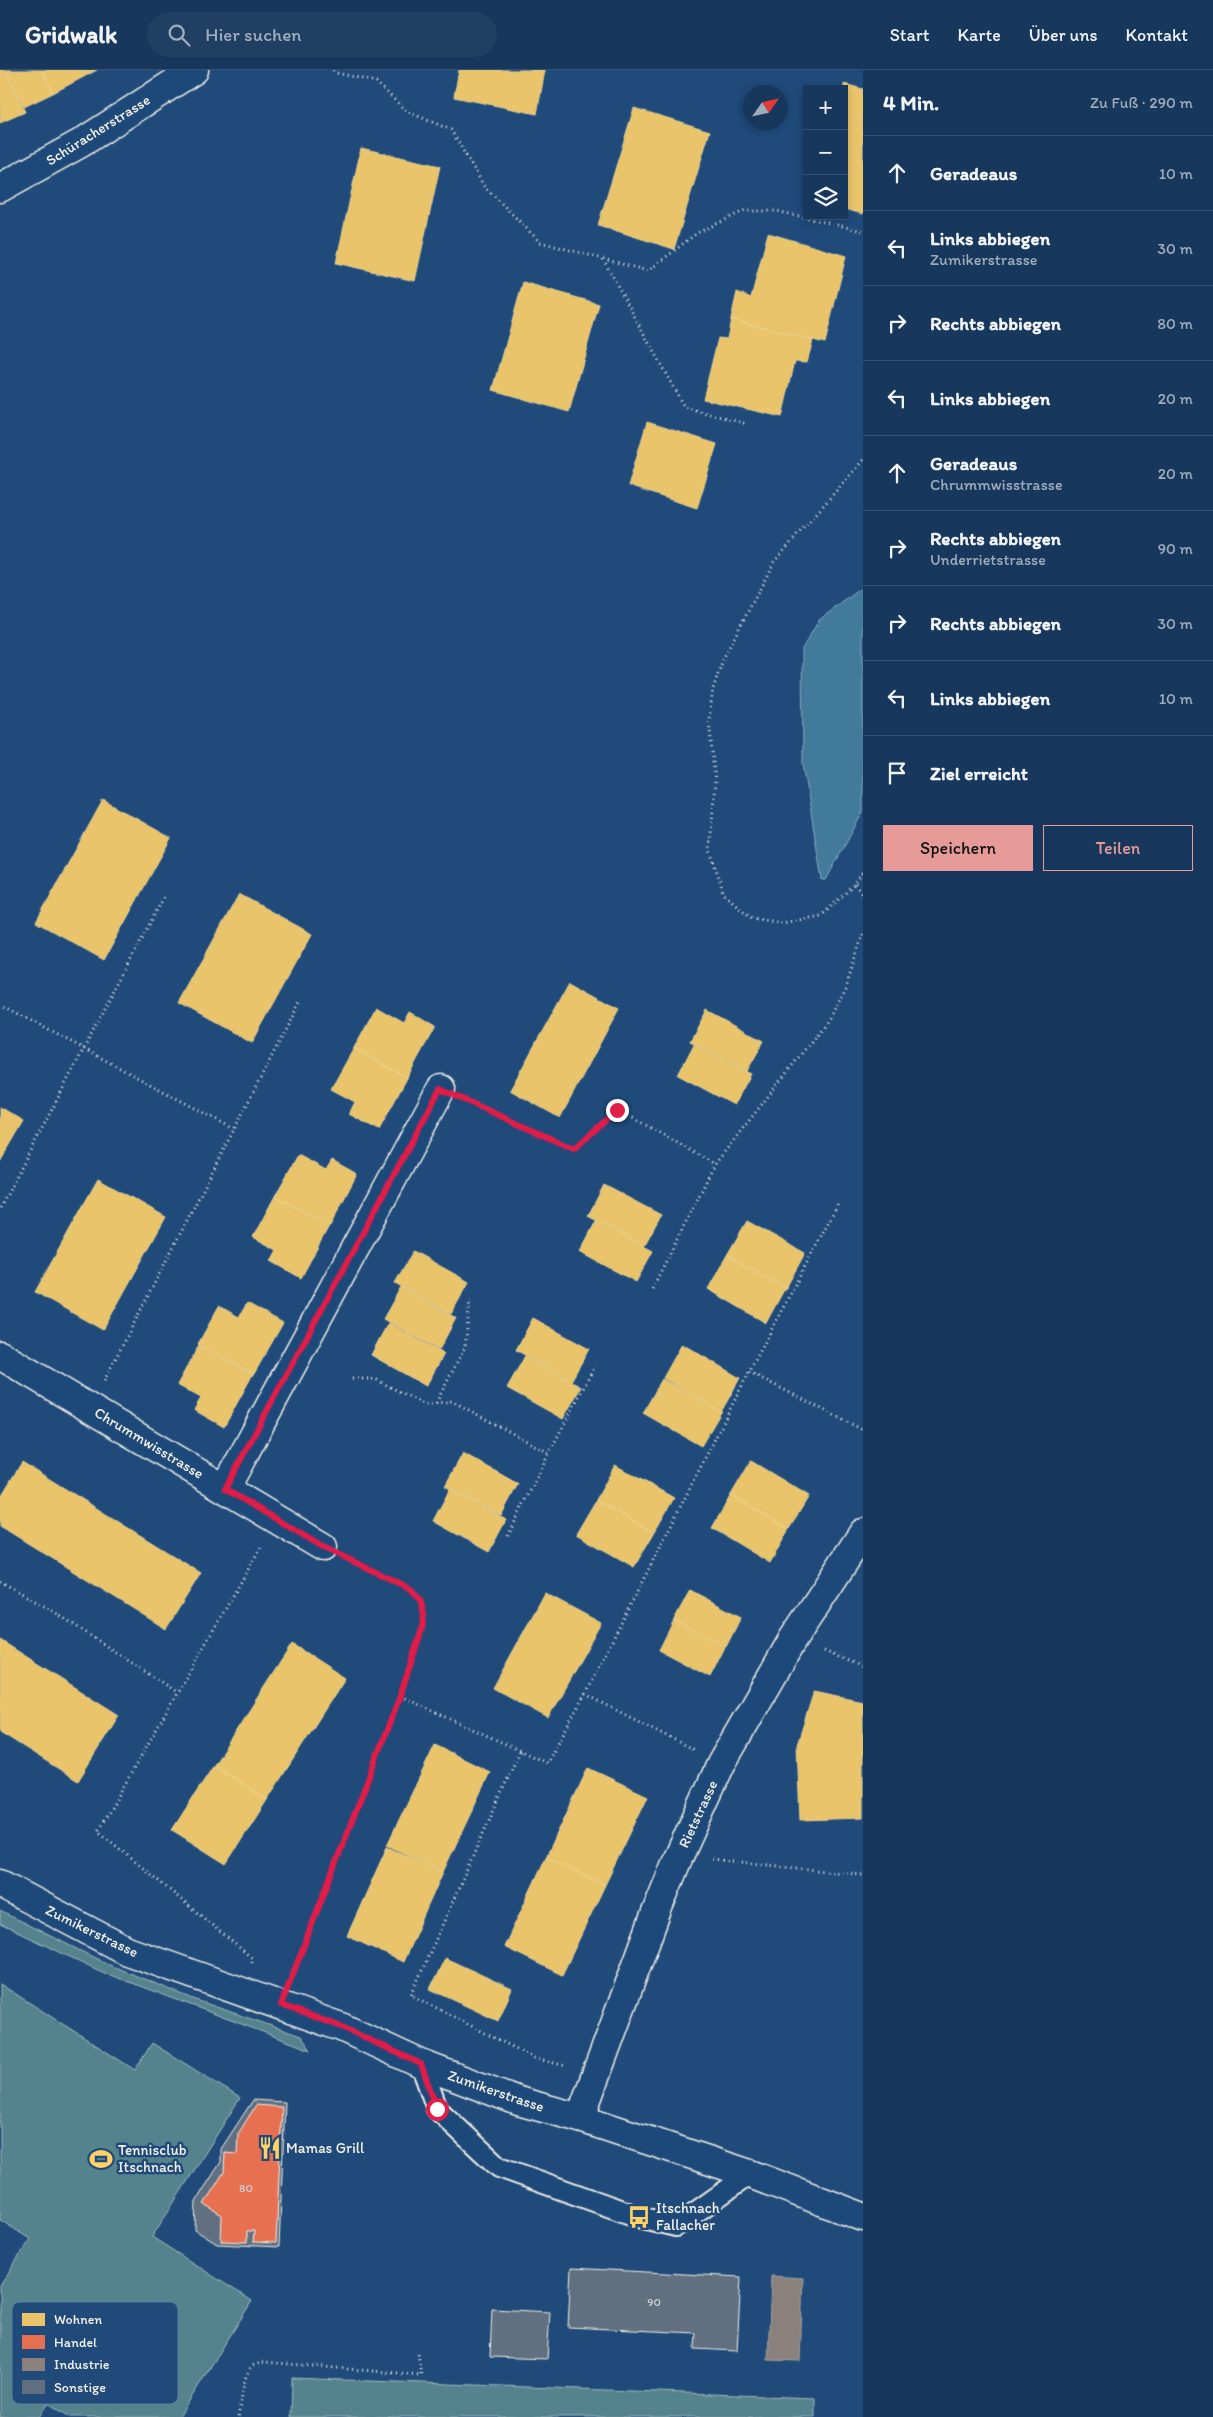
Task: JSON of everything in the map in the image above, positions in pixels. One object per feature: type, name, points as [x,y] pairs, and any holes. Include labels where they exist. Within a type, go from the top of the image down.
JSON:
[{"type":"street","name":"Schüracherstrasse","points":[[0,188],[80,144],[194,70]]},
{"type":"street","points":[[225,1489],[440,1089]]},
{"type":"street","name":"Chrummwisstrasse","points":[[0,1355],[323,1547]]},
{"type":"street","name":"Rietstrasse","points":[[580,2118],[679,1856],[721,1764],[793,1639],[863,1533]]},
{"type":"street","name":"Zumikerstrasse","points":[[0,1884],[127,1951],[342,2027],[421,2064],[518,2101],[580,2118],[750,2174],[863,2217]]},
{"type":"lane","points":[[421,2064],[437,2109],[499,2168],[638,2217],[676,2226],[750,2174]]},
{"type":"path","points":[[333,70],[337,74],[376,82],[406,111],[451,130],[484,186],[540,242],[648,271],[697,233],[744,211],[777,211],[863,231]]},
{"type":"path","points":[[603,259],[684,407],[747,424]]},
{"type":"path","points":[[863,460],[774,562],[723,659],[713,689],[709,720],[714,781],[710,850],[724,894],[752,918],[782,923],[821,916],[855,884],[863,872]]},
{"type":"path","points":[[855,884],[863,896]]},
{"type":"path","points":[[0,1208],[165,895]]},
{"type":"path","points":[[652,1289],[715,1164],[828,1020],[846,985],[863,934]]},
{"type":"path","points":[[90,1408],[301,1000]]},
{"type":"path","points":[[0,1004],[234,1128]]},
{"type":"path","points":[[440,1089],[574,1149],[617,1110],[715,1164]]},
{"type":"path","points":[[400,1696],[546,1763],[585,1694],[749,1372],[839,1202]]},
{"type":"path","points":[[436,1404],[465,1346],[470,1300]]},
{"type":"path","points":[[508,1536],[595,1366]]},
{"type":"path","points":[[749,1372],[863,1430]]},
{"type":"path","points":[[352,1379],[375,1379],[425,1405],[452,1401],[549,1454]]},
{"type":"path","points":[[240,1991],[252,1958],[98,1831],[176,1692],[277,1520]]},
{"type":"path","points":[[281,2005],[400,1696],[422,1629],[424,1614],[420,1599],[411,1589],[323,1547]]},
{"type":"path","points":[[0,1581],[56,1613],[176,1692]]},
{"type":"path","points":[[793,1639],[863,1667]]},
{"type":"path","points":[[585,1694],[721,1764]]},
{"type":"path","points":[[520,1751],[412,1994],[534,2058],[596,2073]]},
{"type":"path","points":[[679,1856],[863,1874]]},
{"type":"path","points":[[238,2417],[245,2379],[252,2366],[264,2362],[421,2376],[418,2353]]},
{"type":"green space","points":[[0,1911],[107,1964],[196,2000],[301,2036],[311,2050],[102,1972],[0,1924]]},
{"type":"green space","name":"Tennisclub Itschnach","points":[[0,1984],[135,2070],[152,2043],[240,2098],[152,2237],[252,2301],[179,2417],[70,2417],[50,2404],[178,2404],[178,2302],[12,2302],[12,2404],[47,2404],[39,2417],[0,2417],[0,2286],[30,2239],[0,2220]]},
{"type":"green space","points":[[292,2378],[815,2398],[815,2417],[291,2417]]},
{"type":"water","points":[[863,587],[863,812],[826,880],[822,880],[803,763],[802,649],[819,620]]},
{"type":"building: Wohnen","points":[[0,70],[6,70],[25,112],[0,123]]},
{"type":"building: Wohnen","points":[[6,70],[42,70],[53,93],[24,107]]},
{"type":"building: Wohnen","points":[[42,70],[97,70],[53,93]]},
{"type":"building: Wohnen","points":[[459,70],[545,70],[537,114],[454,97]]},
{"type":"building: Wohnen","points":[[848,85],[863,89],[863,214],[848,210]]},
{"type":"building: Wohnen","points":[[634,108],[710,131],[674,249],[598,225]]},
{"type":"building: Wohnen","points":[[361,148],[440,166],[415,281],[336,263]]},
{"type":"building: Wohnen","points":[[768,233],[846,256],[825,343],[731,319],[737,292],[751,298]]},
{"type":"building: Wohnen","points":[[523,282],[599,304],[569,412],[493,390]]},
{"type":"building: Wohnen","points":[[731,319],[813,340],[807,362],[795,361],[782,417],[703,399],[718,338],[727,339]]},
{"type":"building: Wohnen","points":[[647,422],[717,444],[697,508],[628,486]]},
{"type":"building: Wohnen","points":[[103,800],[171,838],[104,960],[36,922]]},
{"type":"building: Wohnen","points":[[239,894],[312,934],[252,1043],[179,1003]]},
{"type":"building: Wohnen","points":[[570,981],[619,1008],[560,1118],[510,1090]]},
{"type":"building: Wohnen","points":[[376,1007],[404,1023],[410,1012],[435,1027],[407,1078],[354,1048]]},
{"type":"building: Wohnen","points":[[707,1010],[764,1041],[747,1071],[690,1041]]},
{"type":"building: Wohnen","points":[[694,1044],[751,1074],[734,1105],[678,1075]]},
{"type":"building: Wohnen","points":[[354,1048],[407,1078],[379,1130],[349,1114],[355,1102],[331,1089]]},
{"type":"building: Wohnen","points":[[0,1107],[24,1121],[0,1162]]},
{"type":"building: Wohnen","points":[[298,1155],[326,1170],[332,1160],[357,1174],[330,1226],[275,1196]]},
{"type":"building: Wohnen","points":[[98,1179],[166,1217],[103,1330],[35,1292]]},
{"type":"building: Wohnen","points":[[604,1185],[661,1215],[644,1246],[588,1216]]},
{"type":"building: Wohnen","points":[[275,1196],[329,1226],[301,1278],[271,1261],[277,1250],[253,1237]]},
{"type":"building: Wohnen","points":[[596,1221],[653,1251],[636,1282],[580,1252]]},
{"type":"building: Wohnen","points":[[747,1221],[805,1253],[786,1288],[727,1255]]},
{"type":"building: Wohnen","points":[[413,1251],[469,1282],[451,1314],[395,1283]]},
{"type":"building: Wohnen","points":[[727,1255],[785,1288],[766,1323],[708,1289]]},
{"type":"building: Wohnen","points":[[401,1287],[456,1318],[439,1350],[383,1319]]},
{"type":"building: Wohnen","points":[[247,1303],[283,1323],[254,1374],[198,1344],[219,1306],[239,1317]]},
{"type":"building: Wohnen","points":[[533,1318],[589,1349],[571,1381],[516,1350]]},
{"type":"building: Wohnen","points":[[388,1323],[444,1354],[426,1386],[371,1355]]},
{"type":"building: Wohnen","points":[[682,1344],[740,1378],[721,1412],[663,1378]]},
{"type":"building: Wohnen","points":[[199,1345],[253,1374],[224,1427],[194,1410],[201,1398],[177,1385]]},
{"type":"building: Wohnen","points":[[525,1356],[581,1387],[563,1419],[507,1388]]},
{"type":"building: Wohnen","points":[[662,1379],[721,1412],[701,1446],[643,1413]]},
{"type":"building: Wohnen","points":[[463,1453],[518,1484],[501,1516],[445,1486]]},
{"type":"building: Wohnen","points":[[751,1461],[809,1496],[789,1529],[731,1495]]},
{"type":"building: Wohnen","points":[[22,1462],[201,1573],[166,1629],[0,1526],[0,1498]]},
{"type":"building: Wohnen","points":[[615,1465],[674,1498],[654,1533],[596,1500]]},
{"type":"building: Wohnen","points":[[450,1489],[506,1520],[489,1552],[433,1521]]},
{"type":"building: Wohnen","points":[[731,1495],[789,1529],[770,1563],[712,1528]]},
{"type":"building: Wohnen","points":[[596,1500],[654,1533],[634,1567],[576,1534]]},
{"type":"building: Wohnen","points":[[690,1590],[741,1617],[726,1647],[674,1620]]},
{"type":"building: Wohnen","points":[[545,1593],[601,1623],[548,1718],[493,1688]]},
{"type":"building: Wohnen","points":[[674,1620],[725,1647],[710,1677],[659,1650]]},
{"type":"building: Wohnen","points":[[0,1640],[119,1715],[78,1781],[0,1732]]},
{"type":"building: Wohnen","points":[[292,1644],[345,1678],[267,1800],[214,1765]]},
{"type":"building: Wohnen","points":[[814,1691],[863,1701],[863,1818],[800,1820],[797,1745]]},
{"type":"building: Wohnen","points":[[435,1745],[490,1772],[443,1872],[387,1845]]},
{"type":"building: Wohnen","points":[[214,1765],[267,1800],[226,1864],[172,1830]]},
{"type":"building: Wohnen","points":[[588,1768],[648,1796],[605,1885],[546,1857]]},
{"type":"building: Wohnen","points":[[387,1847],[443,1872],[403,1962],[347,1936]]},
{"type":"building: Wohnen","points":[[546,1857],[605,1885],[562,1975],[504,1947]]},
{"type":"building: Wohnen","points":[[445,1958],[512,1989],[498,2021],[430,1989]]},
{"type":"building: Handel","name":"Tennisclub Itschnach","points":[[256,2105],[282,2107],[276,2243],[253,2242],[254,2231],[247,2231],[247,2242],[221,2241],[222,2215],[204,2204],[224,2172],[225,2153],[237,2154],[238,2134]]},
{"type":"building: Industrie","points":[[771,2276],[803,2278],[800,2361],[768,2360]]},
{"type":"building: Sonstige","points":[[253,2100],[285,2102],[279,2247],[217,2244],[195,2230],[196,2201],[221,2162],[221,2149]],"holes":[[[256,2105],[282,2107],[276,2243],[253,2242],[254,2231],[247,2231],[247,2242],[221,2241],[222,2215],[204,2204],[224,2172],[225,2153],[237,2154],[238,2134]]]},
{"type":"building: Sonstige","points":[[571,2268],[741,2277],[737,2351],[695,2349],[696,2333],[568,2327]]},
{"type":"building: Sonstige","points":[[492,2309],[550,2312],[547,2359],[490,2357]]},
{"type":"place","name":"Mamas Grill","points":[[270,2148]]},
{"type":"place","name":"Tennisclub Itschnach","points":[[101,2159]]},
{"type":"place","name":"Itschnach Fallacher","points":[[639,2217]]},
{"type":"route","points":[[437,2109],[421,2064],[342,2027],[281,2005],[400,1696],[422,1629],[424,1614],[420,1599],[411,1589],[323,1547],[225,1489],[440,1089],[574,1149],[617,1110]]}]
